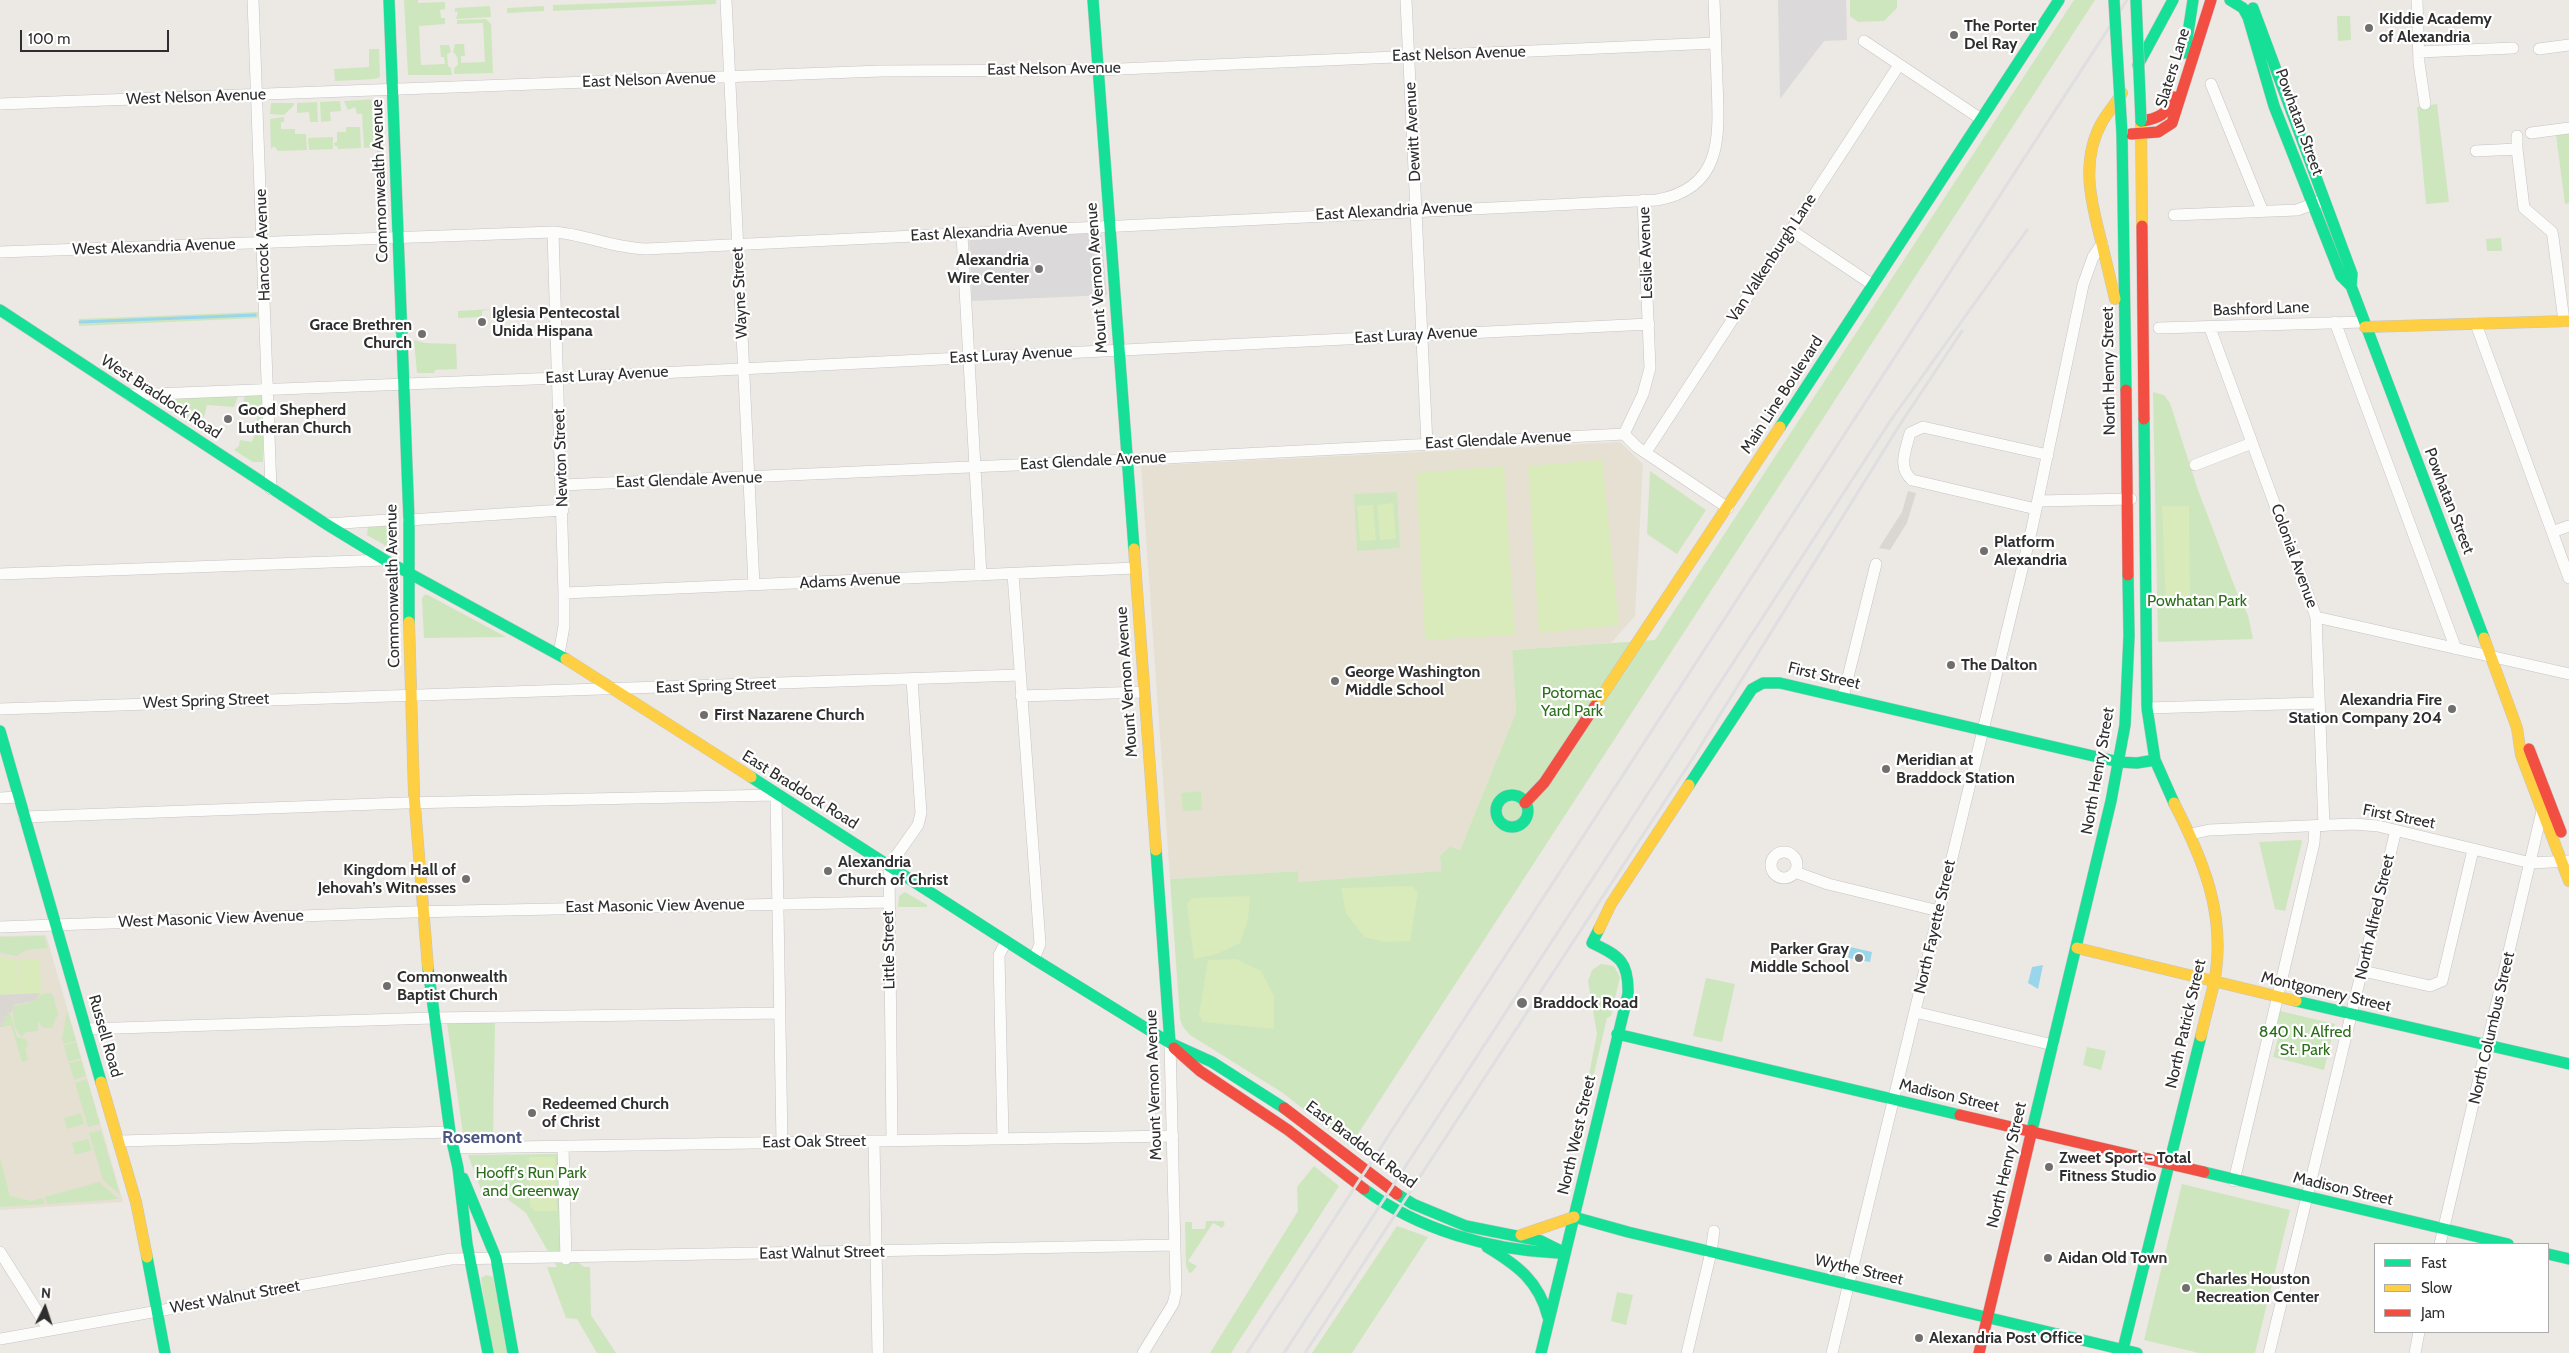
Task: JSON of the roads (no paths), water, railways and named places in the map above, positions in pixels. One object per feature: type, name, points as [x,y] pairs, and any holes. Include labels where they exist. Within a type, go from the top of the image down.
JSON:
[{"type":"main road","name":"Commonwealth Avenue","points":[[390,0],[409,520],[408,571],[414,802],[422,911],[433,1018],[450,1132],[458,1168],[470,1258],[488,1353]]},
{"type":"main road","name":"Mount Vernon Avenue","points":[[1093,0],[1170,1043]]},
{"type":"main road","name":"Main Line Boulevard","points":[[1525,802],[1544,783],[1728,508],[2059,0]]},
{"type":"main road","name":"North Henry Street","points":[[1979,1353],[2077,948],[2119,762],[2129,674],[2123,151],[2114,0]]},
{"type":"main road","name":"North Henry Street","points":[[2136,0],[2142,134],[2140,215],[2147,708]]},
{"type":"main road","points":[[2124,363],[2111,275],[2087,182],[2090,152],[2103,122],[2123,91],[2173,0]]},
{"type":"main road","name":"Slaters Lane","points":[[2141,122],[2162,118],[2172,104],[2186,50],[2194,0]]},
{"type":"main road","name":"Slaters Lane","points":[[2122,134],[2158,132],[2165,129],[2175,117],[2211,0]]},
{"type":"main road","name":"Powhatan Street","points":[[2230,0],[2248,3],[2248,17],[2274,106],[2318,202],[2341,276],[2350,286],[2517,728],[2531,752],[2567,860],[2569,881]]},
{"type":"main road","name":"West Braddock Road","points":[[0,310],[271,489],[385,560],[408,571]]},
{"type":"main road","name":"Bashford Lane","points":[[2364,324],[2476,324],[2566,321]]},
{"type":"main road","name":"East Braddock Road","points":[[408,571],[559,654],[1006,942],[1170,1043],[1212,1062],[1276,1103],[1382,1185],[1413,1204],[1466,1226],[1541,1241],[1565,1252]]},
{"type":"main road","name":"First Street","points":[[1592,943],[1611,904],[1752,689],[1763,683],[1776,682],[2119,762],[2137,763],[2154,760]]},
{"type":"main road","name":"North Patrick Street","points":[[2123,1351],[2214,982],[2219,930],[2214,896],[2208,875],[2191,834],[2154,760],[2147,708]]},
{"type":"main road","name":"Powhatan Street","points":[[2517,728],[2521,755],[2542,811],[2567,860]]},
{"type":"main road","name":"Russell Road","points":[[0,731],[120,1141],[136,1202],[165,1353]]},
{"type":"main road","name":"North West Street","points":[[1541,1353],[1628,994],[1629,972],[1620,956],[1592,943]]},
{"type":"main road","name":"Montgomery Street","points":[[2077,948],[2277,997],[2569,1064]]},
{"type":"main road","name":"Madison Street","points":[[1617,1034],[2170,1166],[2504,1243]]},
{"type":"main road","name":"East Braddock Road","points":[[1170,1043],[1191,1065],[1292,1133],[1368,1193],[1402,1214],[1424,1224],[1475,1240],[1539,1252],[1565,1252]]},
{"type":"main road","name":"Commonwealth Avenue","points":[[458,1168],[496,1258],[512,1353]]},
{"type":"main road","points":[[1510,1236],[1538,1232],[1574,1217]]},
{"type":"main road","name":"Wythe Street","points":[[1574,1217],[1712,1252],[2137,1353]]},
{"type":"main road","points":[[1475,1240],[1520,1268],[1534,1281],[1545,1298],[1549,1322]]},
{"type":"main road","points":[[2549,1254],[2569,1258]]},
{"type":"street","name":"Hancock Avenue","points":[[252,0],[263,243],[271,489]]},
{"type":"street","name":"Wayne Street","points":[[726,0],[754,585]]},
{"type":"street","name":"Dewitt Avenue","points":[[1406,0],[1427,444]]},
{"type":"street","name":"Leslie Avenue","points":[[1626,430],[1649,376],[1649,324],[1643,200],[1666,198],[1686,191],[1697,182],[1711,162],[1719,133],[1714,0]]},
{"type":"street","points":[[2417,0],[2419,52],[2425,104]]},
{"type":"street","points":[[1864,42],[1981,119]]},
{"type":"street","name":"East Nelson Avenue","points":[[393,90],[881,71],[1098,70],[1716,43]]},
{"type":"street","points":[[2539,49],[2569,45]]},
{"type":"street","points":[[2419,52],[2513,48]]},
{"type":"street","name":"Van Valkenburgh Lane","points":[[1646,452],[1899,65]]},
{"type":"street","points":[[2211,84],[2262,212]]},
{"type":"street","name":"West Nelson Avenue","points":[[0,104],[393,90]]},
{"type":"street","points":[[2531,133],[2569,128]]},
{"type":"street","points":[[2517,136],[2524,208],[2552,232],[2566,321]]},
{"type":"street","points":[[2476,150],[2517,149]]},
{"type":"street","name":"East Alexandria Avenue","points":[[398,238],[553,232],[574,233],[617,247],[631,248],[737,245],[1643,200]]},
{"type":"street","points":[[2174,215],[2297,210],[2318,202]]},
{"type":"street","points":[[1791,230],[1873,285]]},
{"type":"street","name":"Newton Street","points":[[553,232],[563,510],[564,626],[559,654]]},
{"type":"street","points":[[962,235],[971,357],[981,575]]},
{"type":"street","name":"West Alexandria Avenue","points":[[0,252],[398,238]]},
{"type":"street","name":"North Fayette Street","points":[[1832,1353],[1916,1012],[2037,505],[2083,285],[2093,258],[2102,244]]},
{"type":"street","points":[[2335,322],[2456,649]]},
{"type":"street","name":"Bashford Lane","points":[[2159,328],[2210,328],[2335,322],[2364,324]]},
{"type":"street","name":"East Luray Avenue","points":[[129,395],[558,378],[1649,324]]},
{"type":"street","points":[[2476,324],[2569,578]]},
{"type":"street","name":"Colonial Avenue","points":[[2210,328],[2316,617],[2320,826],[2314,843],[2234,1181]]},
{"type":"street","points":[[2048,455],[1923,427],[1916,428],[1910,433],[1902,466],[1905,474],[1912,480],[2037,505],[2144,499]]},
{"type":"street","points":[[1626,430],[1637,447],[1728,508]]},
{"type":"street","name":"East Glendale Avenue","points":[[562,485],[1128,460],[1427,444],[1626,430]]},
{"type":"street","points":[[2195,465],[2252,443]]},
{"type":"street","points":[[409,520],[563,510]]},
{"type":"street","points":[[326,524],[389,520]]},
{"type":"street","points":[[2552,532],[2569,526]]},
{"type":"street","points":[[0,574],[385,560]]},
{"type":"street","points":[[1843,697],[1876,564]]},
{"type":"street","name":"Adams Avenue","points":[[564,593],[1135,568]]},
{"type":"street","points":[[1013,574],[1040,944],[1034,959]]},
{"type":"street","points":[[2316,617],[2569,674]]},
{"type":"street","name":"East Spring Street","points":[[411,694],[615,690],[1020,675]]},
{"type":"street","points":[[889,866],[918,824],[921,813],[912,679]]},
{"type":"street","points":[[1021,696],[1143,692]]},
{"type":"street","name":"West Spring Street","points":[[0,709],[411,694]]},
{"type":"street","points":[[2147,708],[2318,702]]},
{"type":"street","points":[[24,817],[414,802],[776,795],[782,1143]]},
{"type":"street","points":[[0,798],[18,797]]},
{"type":"street","name":"North Columbus Street","points":[[2440,1243],[2542,811]]},
{"type":"street","name":"First Street","points":[[2191,834],[2209,830],[2354,824],[2378,826],[2531,863],[2567,860]]},
{"type":"street","name":"North Alfred Street","points":[[2269,1353],[2396,830]]},
{"type":"street","points":[[2363,970],[2430,986],[2442,980],[2473,850]]},
{"type":"street","name":"Little Street","points":[[889,866],[892,1140]]},
{"type":"street","points":[[1795,872],[1814,880],[1939,911]]},
{"type":"street","name":"East Masonic View Avenue","points":[[422,911],[888,902]]},
{"type":"street","name":"West Masonic View Avenue","points":[[0,927],[422,911]]},
{"type":"street","points":[[1003,1138],[999,955],[1006,942]]},
{"type":"street","points":[[1916,1012],[2053,1045]]},
{"type":"street","points":[[86,1029],[433,1018],[779,1013]]},
{"type":"street","name":"Mount Vernon Avenue","points":[[1143,1353],[1173,1304],[1176,1292],[1170,1043]]},
{"type":"street","points":[[120,1141],[450,1132]]},
{"type":"street","name":"East Oak Street","points":[[454,1148],[1173,1136]]},
{"type":"street","points":[[874,1141],[878,1353]]},
{"type":"street","points":[[563,1147],[566,1258]]},
{"type":"street","points":[[1686,1353],[1712,1252],[1714,1231]]},
{"type":"street","name":"East Walnut Street","points":[[470,1258],[566,1258],[1174,1245]]},
{"type":"street","points":[[0,1252],[49,1330]]},
{"type":"street","name":"West Walnut Street","points":[[0,1339],[444,1260],[470,1258]]},
{"type":"street","points":[[2414,1353],[2420,1333]]},
{"type":"water","points":[[1850,947],[1872,952],[1870,962],[1848,958]]},
{"type":"water","points":[[2043,965],[2038,989],[2028,983],[2032,967]]},
{"type":"waterway","points":[[80,322],[255,315]]},
{"type":"railway","points":[[1247,1353],[2127,0]]},
{"type":"railway","points":[[1284,1353],[1891,420],[2027,230]]},
{"type":"railway","points":[[1305,1353],[1693,758],[1899,426],[1962,331]]},
{"type":"place","name":"Kiddie Academy of Alexandria","points":[[2369,28]]},
{"type":"place","name":"The Porter Del Ray","points":[[1954,35]]},
{"type":"place","name":"Alexandria Wire Center","points":[[1039,269]]},
{"type":"place","name":"Iglesia Pentecostal Unida Hispana","points":[[482,322]]},
{"type":"place","name":"Grace Brethren Church","points":[[422,334]]},
{"type":"place","name":"Good Shepherd Lutheran Church","points":[[228,419]]},
{"type":"place","name":"Platform Alexandria","points":[[1984,551]]},
{"type":"place","name":"The Dalton","points":[[1951,665]]},
{"type":"place","name":"George Washington Middle School","points":[[1335,681]]},
{"type":"place","name":"Alexandria Fire Station Company 204","points":[[2452,709]]},
{"type":"place","name":"First Nazarene Church","points":[[704,715]]},
{"type":"place","name":"Meridian at Braddock Station","points":[[1886,769]]},
{"type":"place","name":"Alexandria Church of Christ","points":[[828,871]]},
{"type":"place","name":"Kingdom Hall of Jehovah’s Witnesses","points":[[466,879]]},
{"type":"place","name":"Parker Gray Middle School","points":[[1859,958]]},
{"type":"place","name":"Commonwealth Baptist Church","points":[[387,986]]},
{"type":"place","name":"Braddock Road","points":[[1522,1003]]},
{"type":"place","name":"Redeemed Church of Christ","points":[[532,1113]]},
{"type":"place","name":"Zweet Sport - Total Fitness Studio","points":[[2049,1167]]},
{"type":"place","name":"Aidan Old Town","points":[[2048,1258]]},
{"type":"place","name":"Charles Houston Recreation Center","points":[[2186,1288]]},
{"type":"place","name":"Alexandria Post Office","points":[[1919,1338]]},
{"type":"district","name":"Rosemont","points":[[482,1138]]},
{"type":"park label","name":"Powhatan Park","points":[[2197,601]]},
{"type":"park label","name":"Potomac Yard Park","points":[[1572,702]]},
{"type":"park label","name":"840 N. Alfred St. Park","points":[[2305,1041]]},
{"type":"park label","name":"Hooff's Run Park and Greenway","points":[[531,1182]]}]
